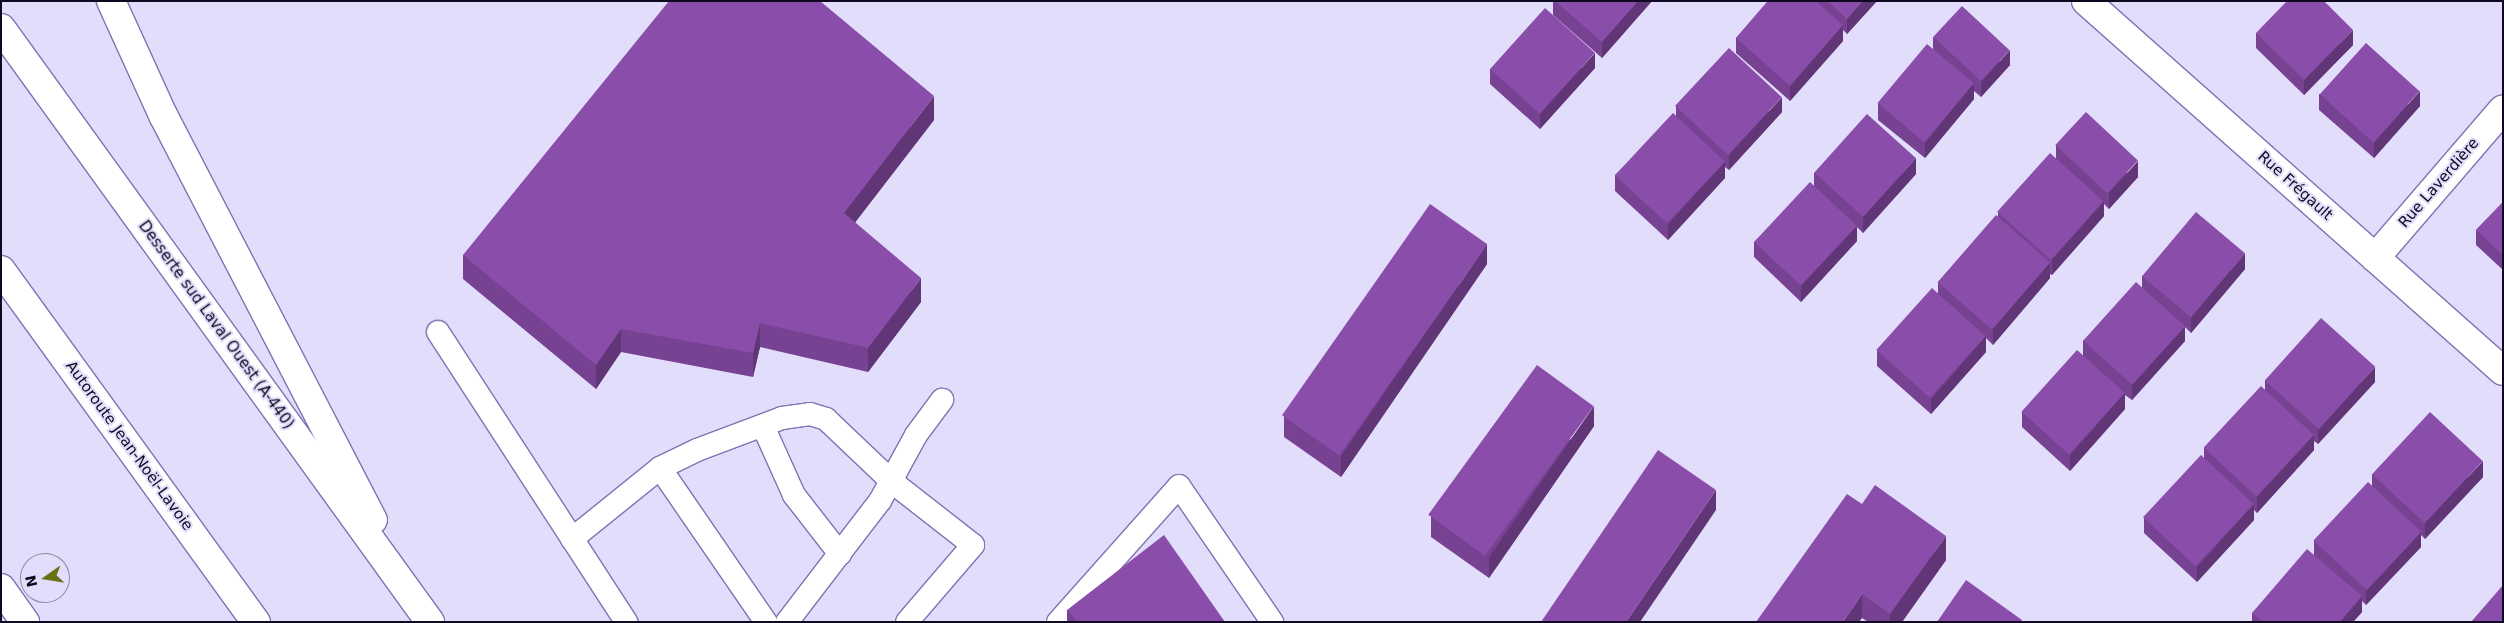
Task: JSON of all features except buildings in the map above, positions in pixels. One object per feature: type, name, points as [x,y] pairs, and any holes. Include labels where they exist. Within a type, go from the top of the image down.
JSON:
[{"type":"main road","points":[[111,1],[159,108],[422,611]]},
{"type":"main road","name":"Rue Frégault","points":[[2086,1],[2503,371]]},
{"type":"main road","name":"Desserte sud Laval Ouest (A-440)","points":[[1,28],[422,611]]},
{"type":"main road","name":"Rue Laverdière","points":[[2375,258],[2503,109]]},
{"type":"main road","name":"Autoroute Jean-Noël-Lavoie","points":[[1,270],[256,622]]},
{"type":"main road","points":[[218,569],[263,622]]},
{"type":"main road","points":[[1,588],[25,622]]},
{"type":"lane","points":[[438,332],[626,622]]},
{"type":"lane","points":[[787,622],[880,501],[916,435],[942,400]]},
{"type":"lane","points":[[572,538],[660,468],[697,450],[782,418],[810,414],[826,419],[891,481],[973,545],[907,622]]},
{"type":"lane","points":[[763,426],[794,495],[840,554]]},
{"type":"lane","points":[[660,468],[766,622]]},
{"type":"lane","points":[[1058,622],[1179,486],[1272,622]]}]
